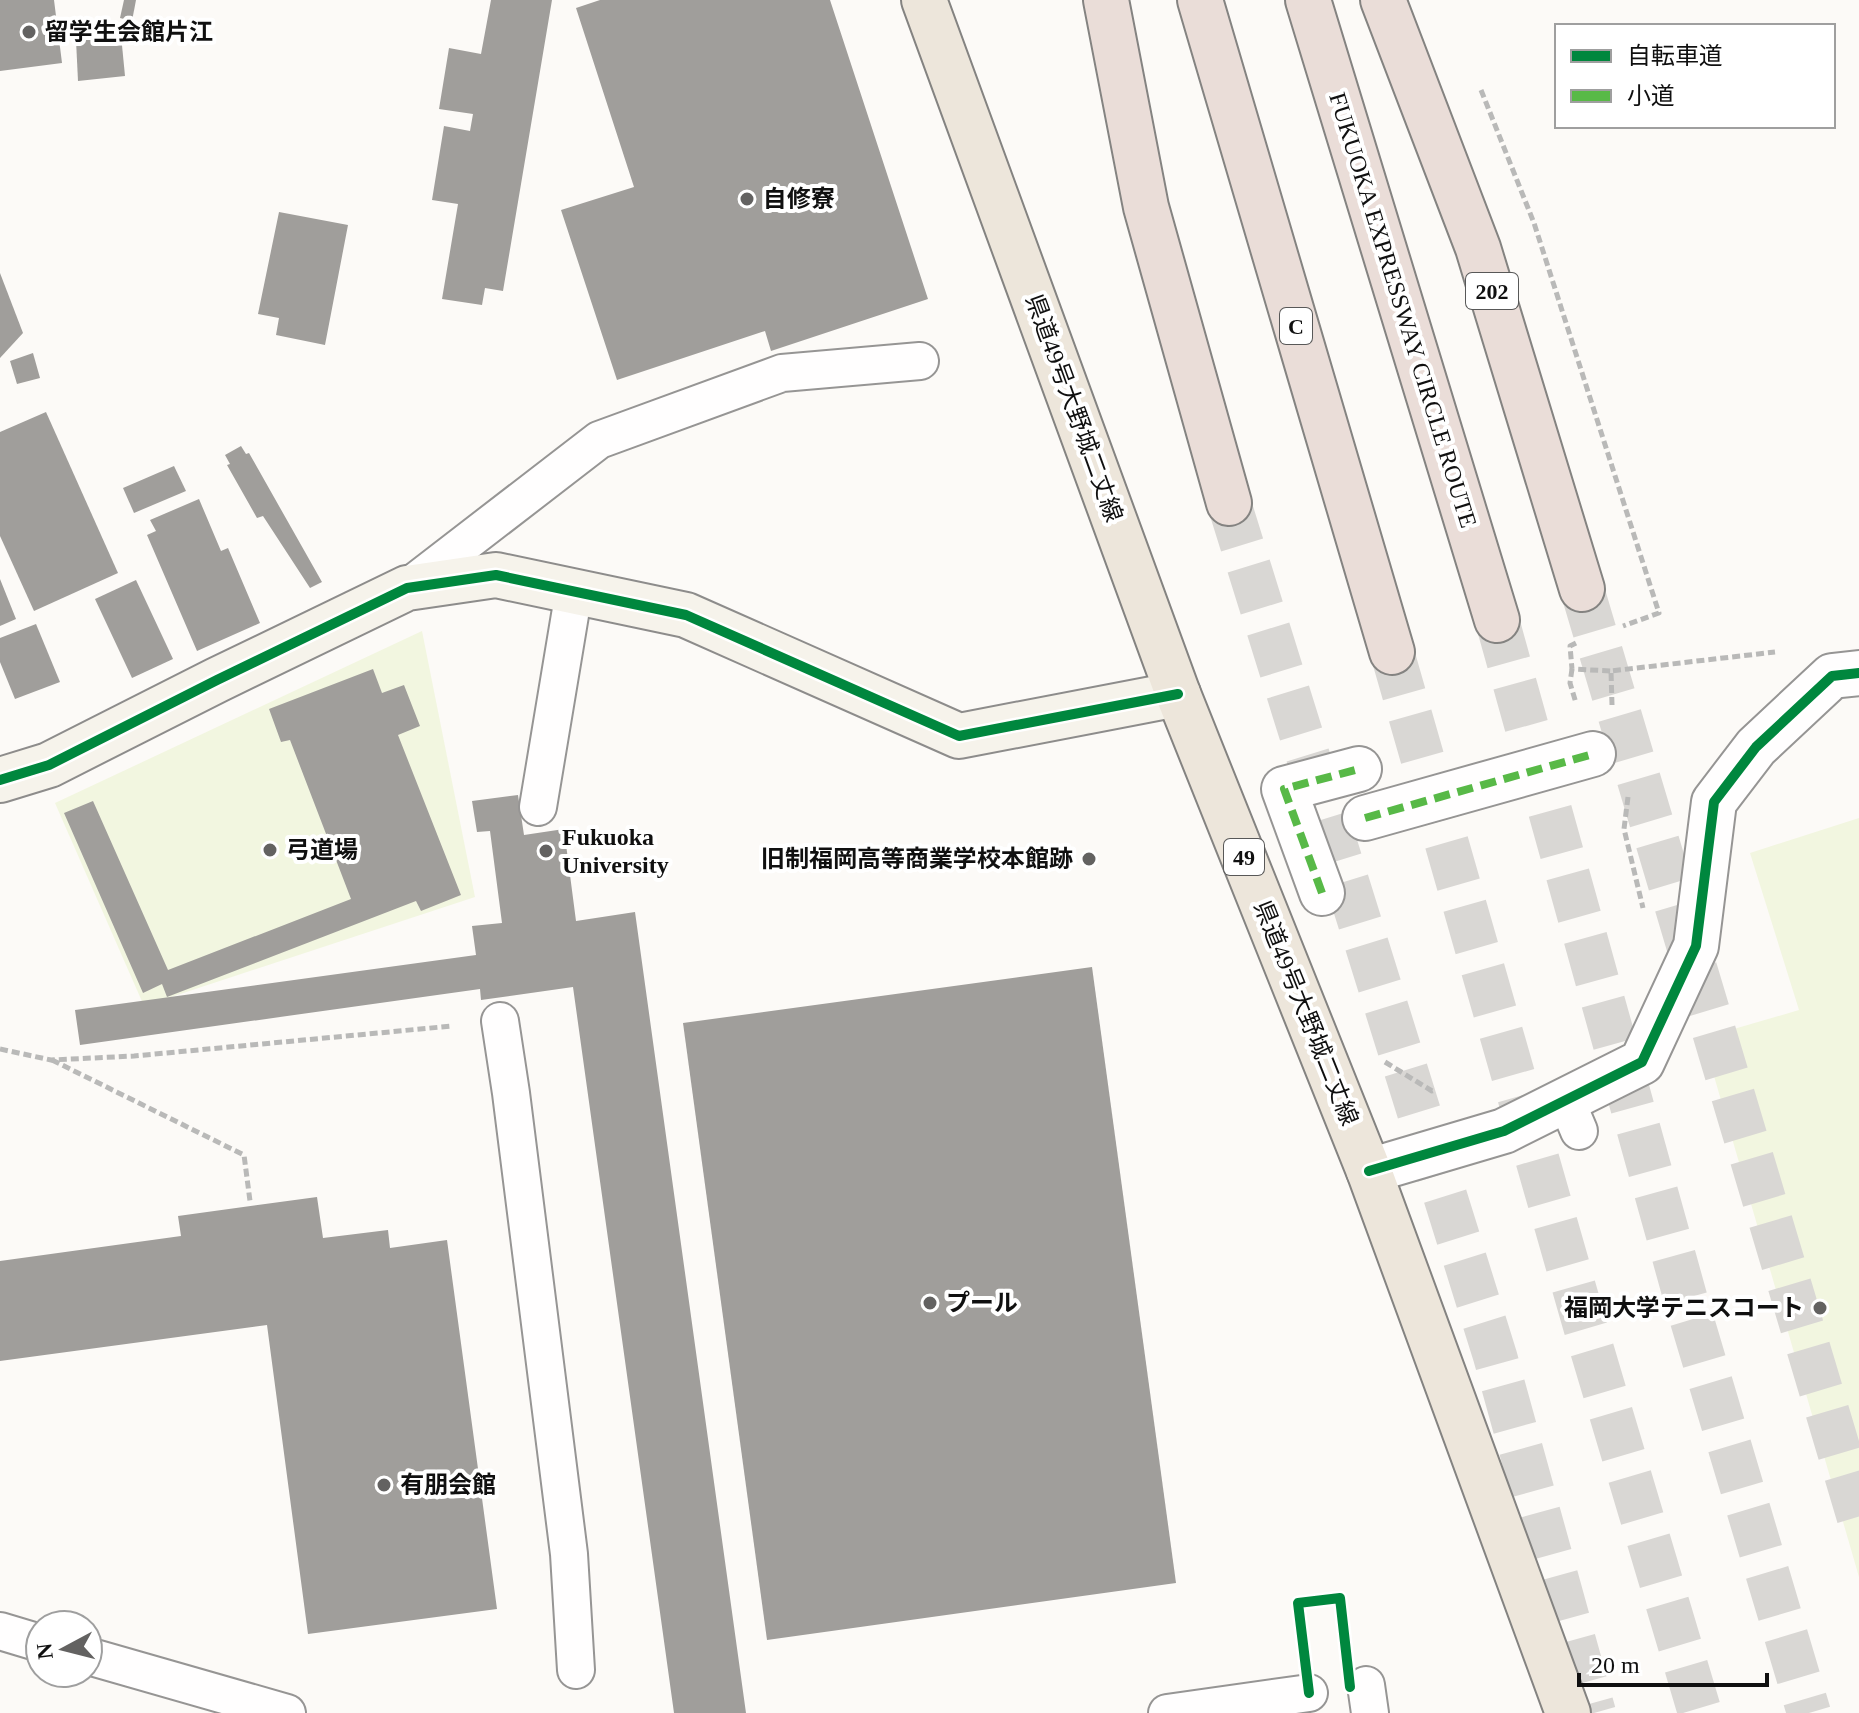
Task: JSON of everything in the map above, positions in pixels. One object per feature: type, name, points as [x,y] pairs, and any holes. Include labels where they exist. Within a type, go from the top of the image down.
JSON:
[{"type":"highway","points":[[1106,0],[1146,207],[1229,503]]},
{"type":"highway","name":"C","points":[[1200,0],[1392,652]]},
{"type":"highway","name":"FUKUOKA EXPRESSWAY CIRCLE ROUTE","points":[[1308,0],[1497,620]]},
{"type":"highway","name":"202","points":[[1383,0],[1478,248],[1582,589]]},
{"type":"main road","name":"県道49号大野城二丈線","points":[[924,0],[1178,694],[1369,1171],[1568,1713]]},
{"type":"street","points":[[0,780],[49,765],[407,588],[496,575],[686,615],[959,736],[1178,694]]},
{"type":"street","points":[[1369,1171],[1504,1131],[1573,1116],[1642,1062],[1696,946],[1714,802],[1756,747],[1832,676],[1859,673]]},
{"type":"street","points":[[1365,818],[1593,754]]},
{"type":"street","points":[[1322,893],[1284,789],[1359,769]]},
{"type":"lane","points":[[407,588],[599,440],[782,373],[920,361]]},
{"type":"lane","points":[[538,807],[574,591]]},
{"type":"lane","points":[[500,1021],[569,1554],[576,1670]]},
{"type":"lane","points":[[0,1631],[24,1638]]},
{"type":"lane","points":[[104,1661],[287,1713]]},
{"type":"lane","points":[[1167,1713],[1309,1693]]},
{"type":"path","points":[[1612,712],[1611,671],[1782,651]]},
{"type":"path","points":[[1570,683],[1572,669]]},
{"type":"path","points":[[1629,786],[1624,829],[1645,918]]},
{"type":"path","points":[[51,1060],[134,1056],[500,1021]]},
{"type":"path","points":[[0,1049],[51,1060],[244,1155],[250,1201]]},
{"type":"path","points":[[0,1056],[10,1051]]},
{"type":"path","points":[[1381,1059],[1432,1091],[1445,1089]]},
{"type":"green space","name":"弓道場","points":[[422,631],[475,897],[144,1006],[55,803]]},
{"type":"green space","name":"福岡大学テニスコート","points":[[1859,818],[1859,1577],[1703,1038],[1799,1010],[1750,853]]},
{"type":"building","name":"留学生会館片江","points":[[0,0],[54,0],[62,63],[0,71]]},
{"type":"building","points":[[124,0],[136,0],[132,21],[120,18]]},
{"type":"building","points":[[491,0],[552,0],[503,291],[485,288],[482,305],[442,299],[458,204],[432,200],[444,126],[470,131],[473,114],[439,109],[449,48],[481,54]]},
{"type":"building","name":"自修寮","points":[[600,0],[830,0],[928,299],[771,351],[765,331],[617,380],[561,210],[634,187],[576,8]]},
{"type":"building","points":[[121,35],[125,76],[78,81],[76,40]]},
{"type":"building","points":[[279,212],[348,225],[325,345],[276,335],[279,318],[258,314]]},
{"type":"building","points":[[0,273],[23,333],[0,358]]},
{"type":"building","points":[[33,353],[40,378],[17,384],[10,361]]},
{"type":"building","points":[[46,412],[118,573],[34,611],[0,536],[0,432]]},
{"type":"building","points":[[241,446],[246,454],[249,453],[322,582],[310,588],[263,516],[257,518],[227,465],[230,464],[225,455]]},
{"type":"building","points":[[174,466],[186,491],[134,513],[123,488]]},
{"type":"building","points":[[199,499],[221,551],[228,548],[260,623],[197,651],[147,535],[156,531],[150,520]]},
{"type":"building","points":[[0,579],[16,619],[0,626]]},
{"type":"building","points":[[136,580],[173,659],[132,678],[95,599]]},
{"type":"building","points":[[36,624],[60,682],[15,699],[0,662],[0,638]]},
{"type":"building","points":[[373,669],[382,693],[404,685],[420,726],[398,735],[461,895],[421,911],[416,901],[167,997],[162,984],[143,993],[64,813],[93,801],[168,970],[351,899],[290,740],[281,742],[269,709]]},
{"type":"building","points":[[518,795],[524,835],[564,829],[576,921],[635,912],[746,1713],[674,1713],[573,987],[481,1000],[480,989],[80,1045],[75,1010],[476,955],[472,926],[502,923],[490,831],[477,832],[472,801]]},
{"type":"building","name":"プール","points":[[1092,967],[1176,1583],[767,1640],[683,1023]]},
{"type":"building","name":"有朋会館","points":[[317,1197],[323,1238],[388,1230],[390,1248],[447,1240],[497,1609],[308,1634],[267,1325],[0,1361],[0,1261],[181,1236],[178,1216]]},
{"type":"tunnel","points":[[1229,503],[1495,1356],[1594,1713]]},
{"type":"tunnel","points":[[1582,589],[1859,1518]]},
{"type":"tunnel","points":[[1497,620],[1686,1300],[1809,1713]]},
{"type":"tunnel","points":[[1392,652],[1585,1326],[1700,1713]]},
{"type":"marked path","points":[[1365,818],[1593,754]]},
{"type":"marked path","points":[[1322,893],[1284,789],[1359,769]]},
{"type":"cycle path","points":[[0,780],[49,765],[407,588],[496,575],[686,615],[959,736],[1178,694]]},
{"type":"cycle path","points":[[1369,1171],[1504,1131],[1642,1062],[1696,946],[1714,802],[1756,747],[1832,676],[1859,673]]},
{"type":"cycle path","points":[[1309,1693],[1298,1603],[1340,1598],[1350,1687]]},
{"type":"place","name":"留学生会館片江","points":[[29,32]]},
{"type":"place","name":"自修寮","points":[[747,199]]},
{"type":"place","name":"弓道場","points":[[270,850]]},
{"type":"place","name":"Fukuoka University","points":[[546,851]]},
{"type":"place","name":"旧制福岡高等商業学校本館跡","points":[[1089,859]]},
{"type":"place","name":"プール","points":[[930,1303]]},
{"type":"place","name":"福岡大学テニスコート","points":[[1820,1308]]},
{"type":"place","name":"有朋会館","points":[[384,1485]]}]
